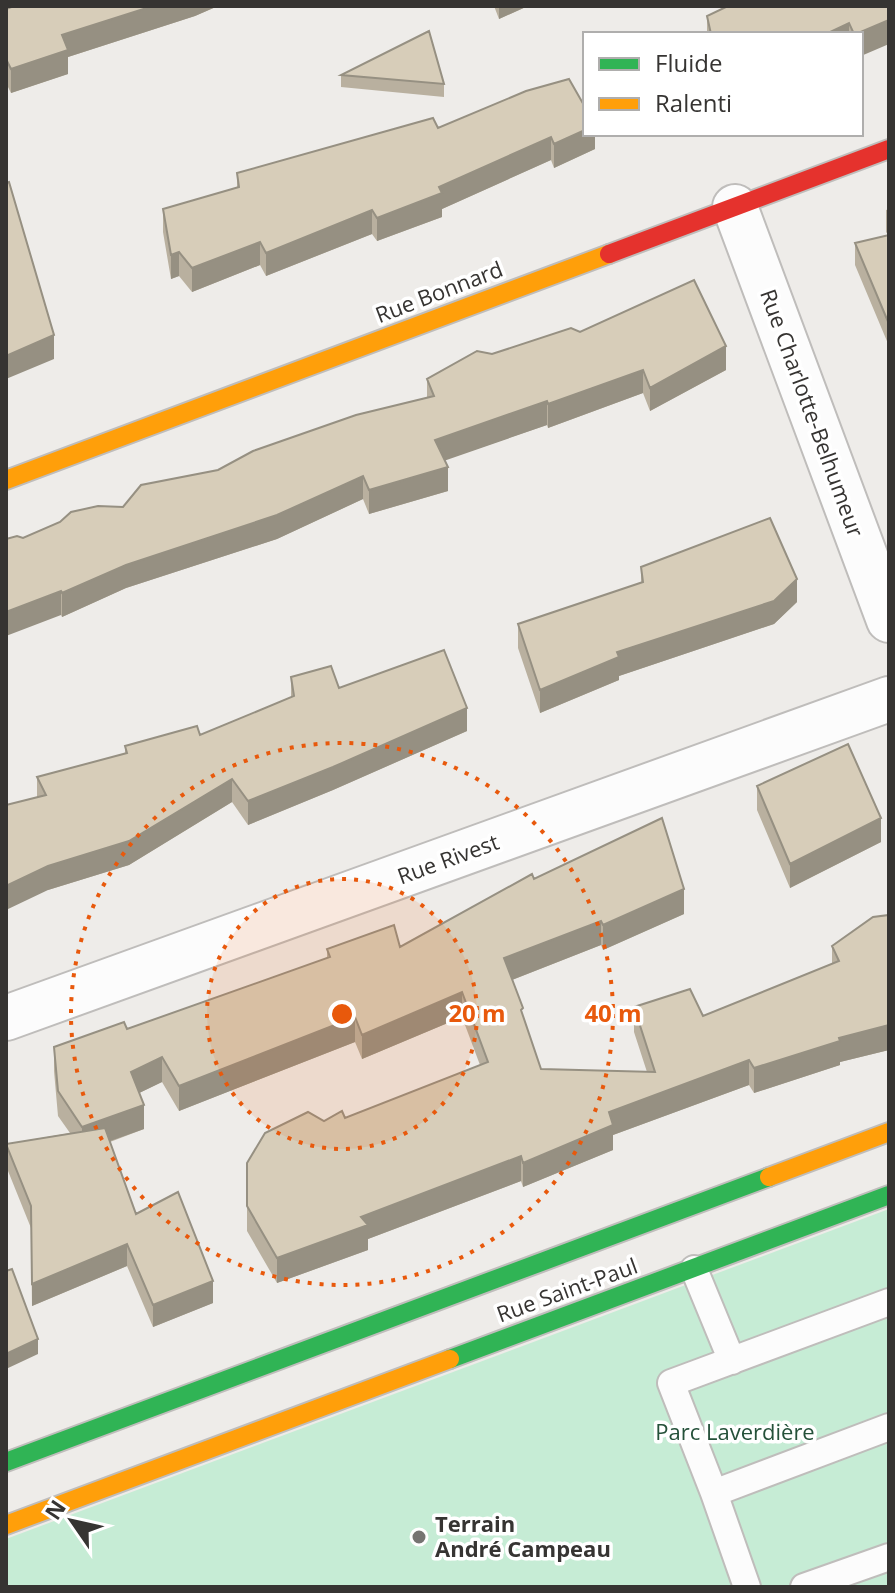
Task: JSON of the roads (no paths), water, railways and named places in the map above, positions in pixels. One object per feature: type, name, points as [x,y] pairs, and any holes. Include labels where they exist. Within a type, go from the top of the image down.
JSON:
[{"type":"street","name":"Rue Bonnard","points":[[6,480],[889,149]]},
{"type":"street","name":"Rue Charlotte-Belhumeur","points":[[735,207],[889,620]]},
{"type":"street","name":"Rue Rivest","points":[[6,1018],[889,699]]},
{"type":"street","name":"Rue Saint-Paul","points":[[6,1462],[138,1421],[703,1209],[889,1132]]},
{"type":"street","name":"Rue Saint-Paul","points":[[6,1525],[149,1463],[424,1361],[694,1269],[721,1250],[889,1195]]},
{"type":"lane","points":[[694,1269],[732,1361]]},
{"type":"lane","points":[[747,1587],[671,1383],[889,1302]]},
{"type":"lane","points":[[714,1493],[889,1427]]},
{"type":"lane","points":[[804,1587],[889,1557]]},
{"type":"place","name":"Terrain André Campeau","points":[[419,1537]]},
{"type":"park label","name":"Parc Laverdière","points":[[735,1432]]}]
